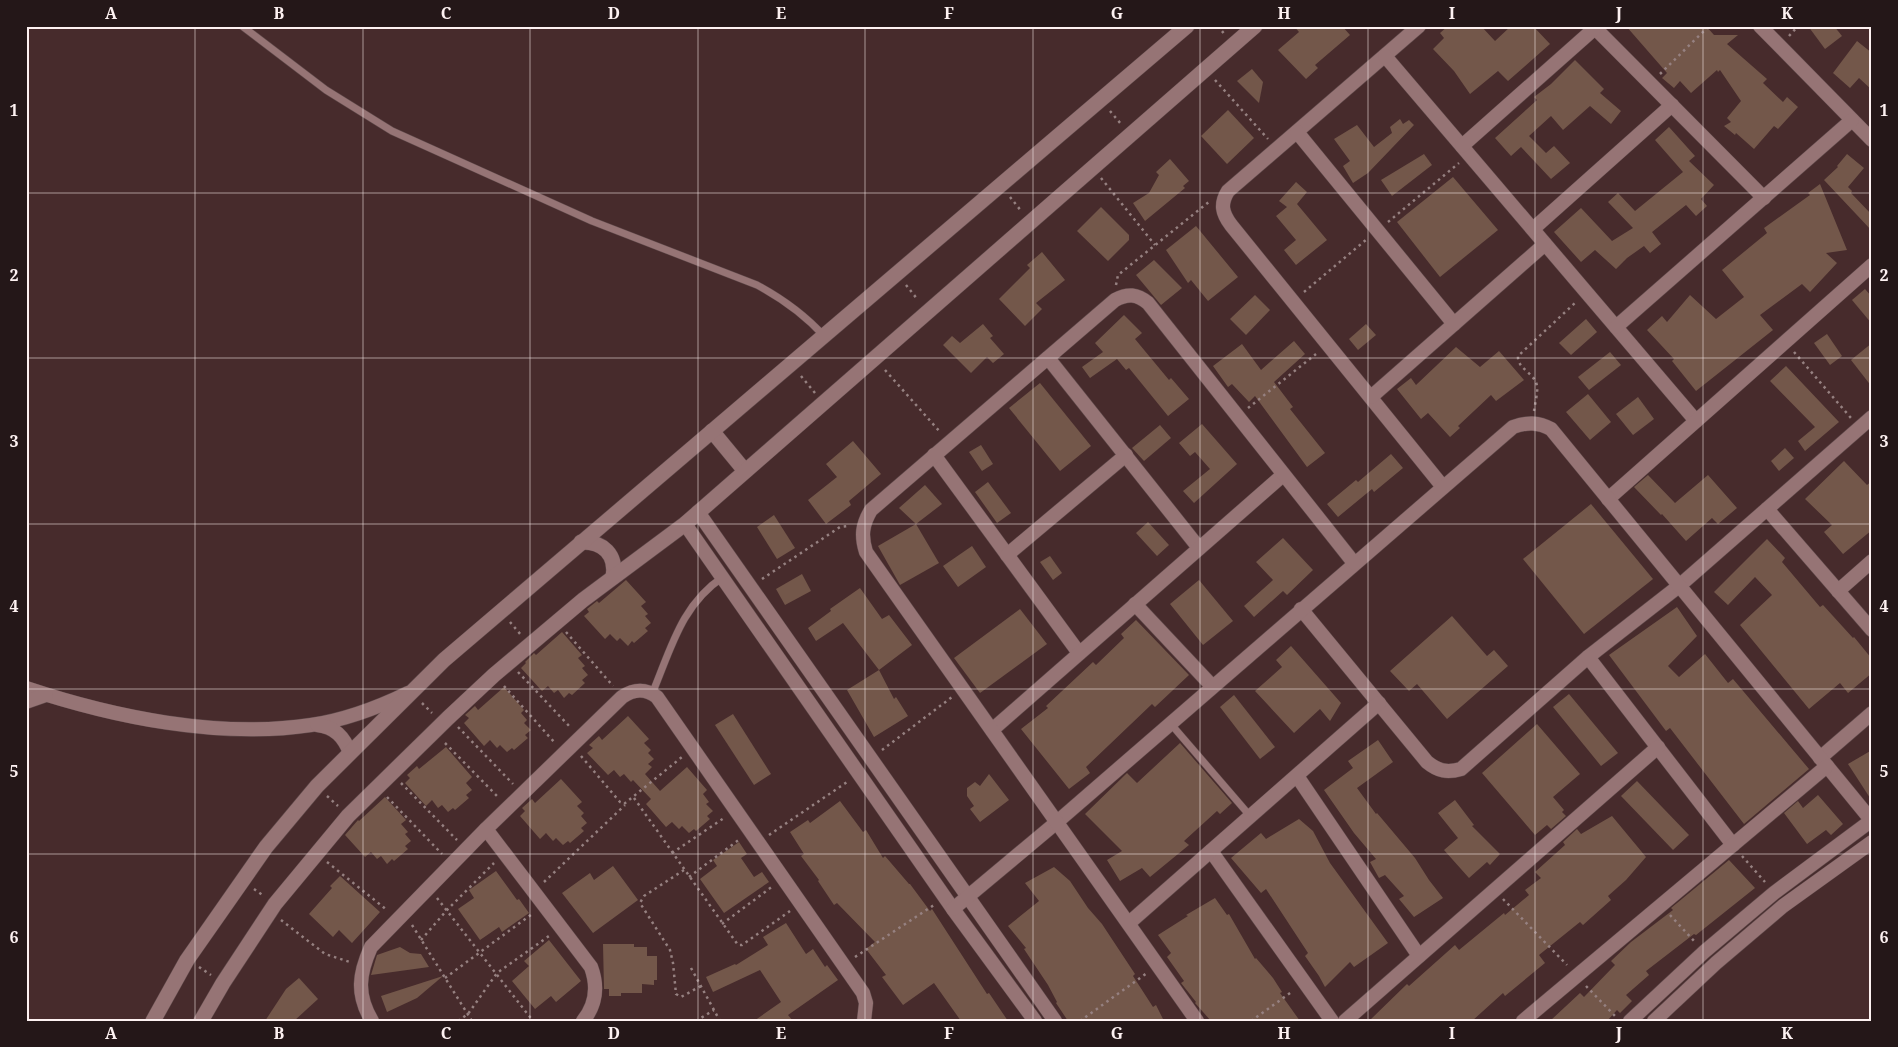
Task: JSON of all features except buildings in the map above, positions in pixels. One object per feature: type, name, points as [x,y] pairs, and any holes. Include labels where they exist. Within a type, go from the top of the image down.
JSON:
[{"type":"street","points":[[153,1021],[187,960],[242,880],[317,786],[444,660],[1187,26]]},
{"type":"street","points":[[201,1021],[223,983],[272,908],[348,816],[442,724],[494,675],[557,622],[685,524],[1255,26]]},
{"type":"street","points":[[1419,26],[1228,191],[1223,199],[1223,208],[1226,217],[1443,487]]},
{"type":"street","points":[[1760,26],[1872,140]]},
{"type":"street","points":[[1462,146],[1594,27],[1764,198]]},
{"type":"street","points":[[1385,56],[1696,421]]},
{"type":"street","points":[[1533,230],[1672,105]]},
{"type":"street","points":[[1616,327],[1852,120]]},
{"type":"street","points":[[1297,132],[1454,324]]},
{"type":"street","points":[[1371,397],[1545,244]]},
{"type":"street","points":[[1608,499],[1872,265]]},
{"type":"street","points":[[1197,1021],[866,552],[862,530],[865,520],[871,510],[1115,300],[1123,296],[1132,295],[1148,303],[1354,564]]},
{"type":"street","points":[[1048,358],[1199,548]]},
{"type":"street","points":[[1301,609],[1427,762],[1434,768],[1443,771],[1461,769],[1588,657],[1679,586],[1872,418]]},
{"type":"street","points":[[949,904],[968,896],[1057,822],[1512,427],[1532,423],[1542,425],[1551,430],[1872,821],[1774,893],[1704,952],[1630,1021]]},
{"type":"street","points":[[712,432],[745,471]]},
{"type":"street","points":[[934,455],[1079,653]]},
{"type":"street","points":[[1007,555],[1126,455]]},
{"type":"street","points":[[992,730],[1283,475]]},
{"type":"street","points":[[1767,510],[1872,630]]},
{"type":"street","points":[[698,512],[1056,1021]]},
{"type":"street","points":[[685,524],[949,904],[1035,1021]]},
{"type":"street","points":[[581,542],[590,541],[600,544],[607,550],[615,568],[614,577]]},
{"type":"street","points":[[1838,591],[1872,561]]},
{"type":"street","points":[[1135,604],[1212,686]]},
{"type":"street","points":[[1588,657],[1733,845]]},
{"type":"street","points":[[26,688],[46,695],[155,720],[202,726],[249,729],[311,725],[325,726],[337,732],[346,741],[350,753]]},
{"type":"street","points":[[372,1021],[365,1009],[360,987],[363,965],[371,947],[486,829],[622,697],[635,691],[647,691],[657,697],[863,993],[866,1003],[864,1021]]},
{"type":"street","points":[[311,725],[362,712],[411,692]]},
{"type":"street","points":[[26,702],[46,695]]},
{"type":"street","points":[[1129,923],[1379,704]]},
{"type":"street","points":[[1523,1021],[1733,845],[1824,762],[1872,713]]},
{"type":"street","points":[[1345,1021],[1658,747]]},
{"type":"street","points":[[1297,776],[1419,956]]},
{"type":"street","points":[[486,829],[587,959],[594,975],[595,992],[590,1011],[582,1021]]},
{"type":"street","points":[[1654,1021],[1716,963],[1776,913],[1872,842]]},
{"type":"street","points":[[1211,851],[1332,1021]]},
{"type":"lane","points":[[242,26],[326,90],[392,131],[592,221],[756,285],[772,293],[800,312],[824,337]]},
{"type":"lane","points":[[652,694],[688,611],[703,592],[723,578]]},
{"type":"lane","points":[[1170,723],[1251,816]]},
{"type":"path","points":[[1650,84],[1709,26]]},
{"type":"path","points":[[1205,70],[1277,149]]},
{"type":"path","points":[[1100,101],[1130,134]]},
{"type":"path","points":[[1093,167],[1155,245]]},
{"type":"path","points":[[1000,186],[1031,222]]},
{"type":"path","points":[[1123,296],[1115,284],[1118,275],[1206,203],[1214,199],[1223,199]]},
{"type":"path","points":[[898,274],[928,313]]},
{"type":"path","points":[[1532,423],[1537,385],[1534,378],[1518,362],[1518,356],[1587,293]]},
{"type":"path","points":[[1784,342],[1860,428]]},
{"type":"path","points":[[1238,417],[1328,344]]},
{"type":"path","points":[[875,359],[950,442]]},
{"type":"path","points":[[792,364],[824,403]]},
{"type":"path","points":[[751,586],[840,527],[852,526],[862,530]]},
{"type":"path","points":[[501,611],[530,645]]},
{"type":"path","points":[[557,622],[622,697]]},
{"type":"path","points":[[509,662],[572,746],[620,802],[626,804]]},
{"type":"path","points":[[494,675],[572,746]]},
{"type":"path","points":[[871,758],[963,689]]},
{"type":"path","points":[[411,692],[442,724],[523,794]]},
{"type":"path","points":[[442,724],[509,808]]},
{"type":"path","points":[[534,891],[626,804],[692,748]]},
{"type":"path","points":[[392,773],[466,850]]},
{"type":"path","points":[[758,843],[859,774]]},
{"type":"path","points":[[317,786],[348,816]]},
{"type":"path","points":[[377,787],[452,864]]},
{"type":"path","points":[[634,798],[736,944],[740,946],[800,903]]},
{"type":"path","points":[[672,853],[736,810]]},
{"type":"path","points":[[689,877],[750,831]]},
{"type":"path","points":[[1733,845],[1774,893]]},
{"type":"path","points":[[317,853],[401,916],[421,940],[472,1021]]},
{"type":"path","points":[[421,940],[447,910],[505,853]]},
{"type":"path","points":[[684,870],[644,896],[640,903],[670,950],[676,994],[681,997],[701,986]]},
{"type":"path","points":[[722,924],[784,879]]},
{"type":"path","points":[[242,880],[325,954],[363,965]]},
{"type":"path","points":[[429,887],[532,1020]]},
{"type":"path","points":[[1494,890],[1620,1021]]},
{"type":"path","points":[[843,965],[949,904]]},
{"type":"path","points":[[445,978],[545,905]]},
{"type":"path","points":[[1661,906],[1704,952]]},
{"type":"path","points":[[458,1021],[468,1014],[497,974],[561,926]]},
{"type":"path","points":[[187,960],[223,983]]},
{"type":"path","points":[[1080,1021],[1158,965]]},
{"type":"path","points":[[691,968],[720,1021]]},
{"type":"path","points":[[1251,1021],[1305,983]]},
{"type":"path","points":[[696,1021],[714,1010]]}]
